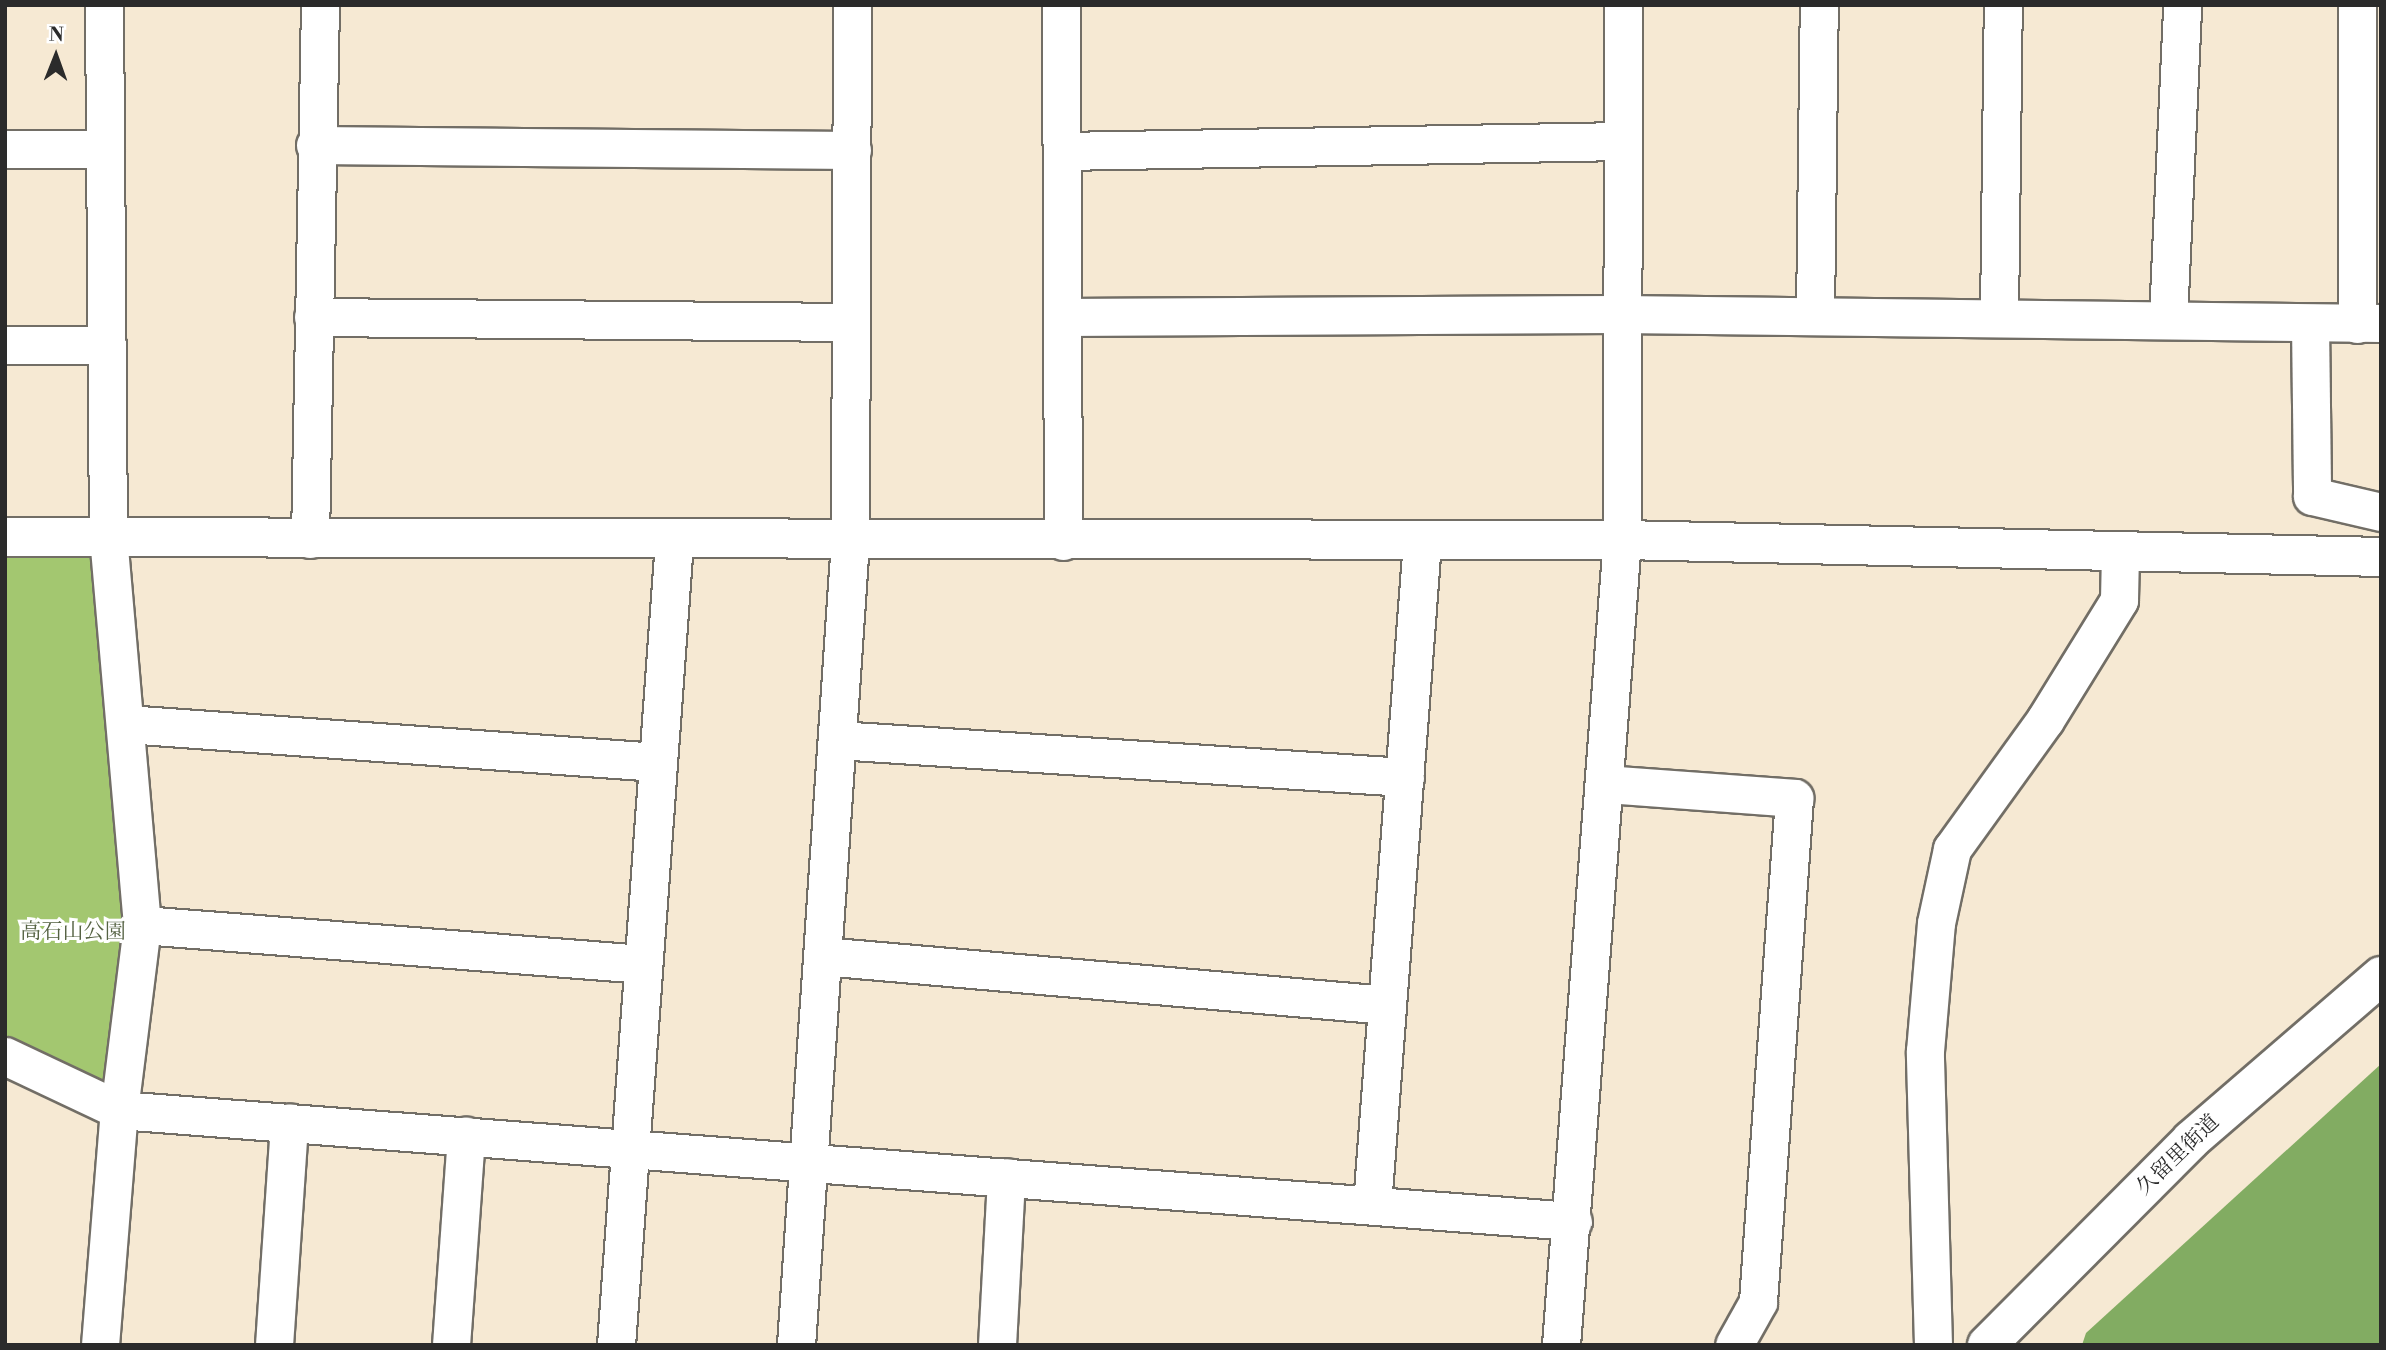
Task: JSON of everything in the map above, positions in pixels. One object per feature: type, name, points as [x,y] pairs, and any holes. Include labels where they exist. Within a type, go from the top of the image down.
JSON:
[{"type":"street","points":[[100,1345],[119,1110],[142,925],[108,538],[104,5]]},
{"type":"street","points":[[310,539],[315,145],[320,5]]},
{"type":"street","points":[[796,1345],[850,541],[852,5]]},
{"type":"street","points":[[1061,5],[1063,541]]},
{"type":"street","points":[[1561,1345],[1573,1220],[1622,540],[1620,314],[1623,5]]},
{"type":"street","points":[[1815,316],[1819,5]]},
{"type":"street","points":[[1999,317],[2003,5]]},
{"type":"street","points":[[2168,318],[2182,5]]},
{"type":"street","points":[[1062,317],[1620,314],[2168,318],[2369,324],[2357,5]]},
{"type":"street","points":[[1062,151],[1622,141]]},
{"type":"street","points":[[315,145],[852,150]]},
{"type":"street","points":[[5,149],[105,149]]},
{"type":"street","points":[[313,317],[851,321]]},
{"type":"street","points":[[2310,323],[2312,496],[2381,512]]},
{"type":"street","points":[[5,345],[107,345]]},
{"type":"street","points":[[5,537],[674,541],[1622,540],[2381,558]]},
{"type":"street","points":[[616,1345],[674,541]]},
{"type":"street","points":[[1372,1205],[1422,541]]},
{"type":"street","points":[[1933,1345],[1925,1051],[1936,923],[1952,849],[2045,720],[2119,600],[2120,552]]},
{"type":"street","points":[[126,724],[658,762]]},
{"type":"street","points":[[837,740],[1405,777]]},
{"type":"street","points":[[1605,784],[1794,797],[1758,1302],[1734,1345]]},
{"type":"street","points":[[142,925],[643,964]]},
{"type":"street","points":[[822,956],[1387,1004]]},
{"type":"street","name":"久留里街道","points":[[1987,1345],[2191,1140],[2381,976]]},
{"type":"street","points":[[5,1056],[119,1110],[1573,1220]]},
{"type":"street","points":[[274,1345],[289,1123]]},
{"type":"street","points":[[451,1345],[466,1136]]},
{"type":"street","points":[[997,1345],[1006,1177]]},
{"type":"green space","name":"高石山公園","points":[[5,537],[108,538],[142,925],[119,1110],[5,1052]]},
{"type":"green space","points":[[2381,1064],[2381,1345],[2082,1345],[2086,1333]]}]
